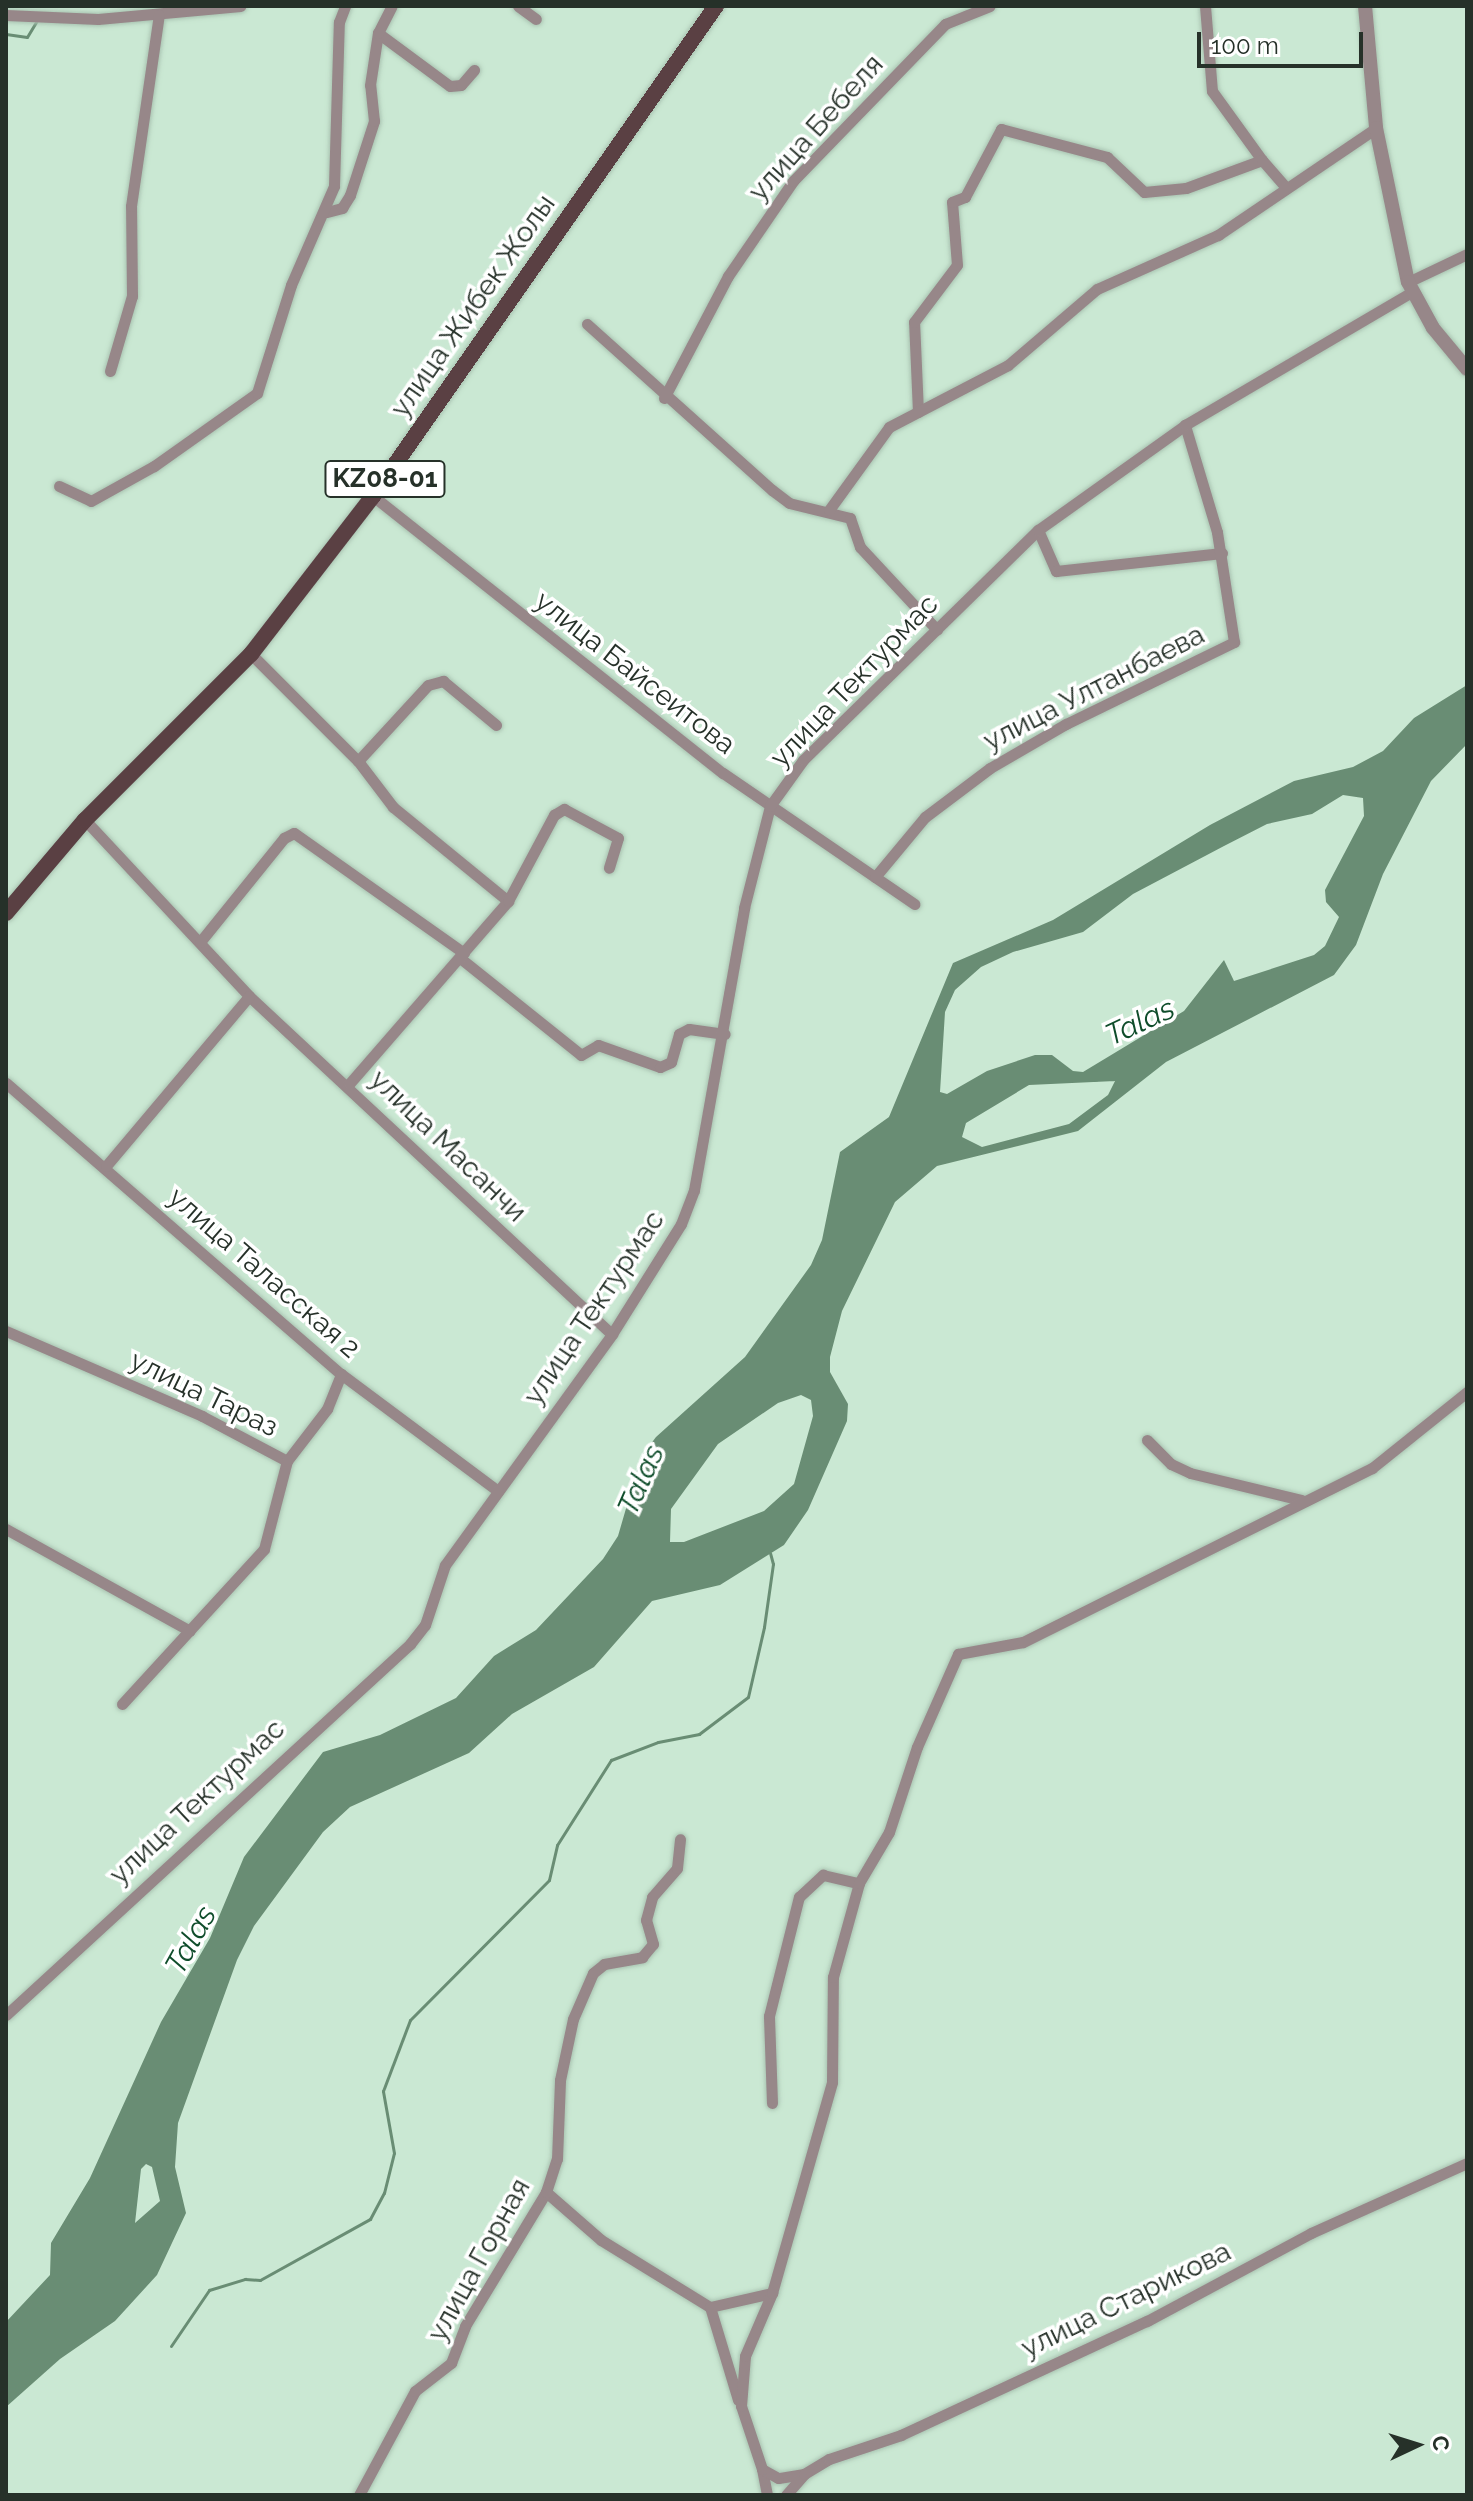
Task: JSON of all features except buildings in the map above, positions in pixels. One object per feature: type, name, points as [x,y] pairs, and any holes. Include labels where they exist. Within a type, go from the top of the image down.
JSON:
[{"type":"main road","name":"улица Жибек Жолы","points":[[6,913],[85,820],[251,654],[373,496],[716,6]]},
{"type":"street","points":[[6,15],[44,12],[159,15],[240,6]]},
{"type":"street","points":[[59,486],[91,501],[154,466],[257,393],[291,285],[327,212],[339,143],[339,22],[345,6]]},
{"type":"street","points":[[327,212],[342,208],[350,195],[374,121],[370,85],[378,33],[392,6]]},
{"type":"street","points":[[518,6],[536,19]]},
{"type":"street","name":"улица Бебеля","points":[[664,398],[728,276],[793,181],[945,24],[990,6]]},
{"type":"street","points":[[1205,6],[1212,91],[1285,186]]},
{"type":"street","points":[[1365,6],[1376,128],[1410,287],[1459,353],[1467,369]]},
{"type":"street","points":[[110,371],[132,296],[131,206],[159,15]]},
{"type":"street","points":[[378,33],[450,86],[461,85],[474,70]]},
{"type":"street","points":[[829,510],[880,435],[1008,365],[1097,289],[1218,235],[1285,186],[1376,128]]},
{"type":"street","points":[[918,412],[914,322],[957,265],[952,202],[965,197],[1001,129],[1107,157],[1144,192],[1186,188],[1262,160]]},
{"type":"street","name":"улица Тектурмас","points":[[6,2015],[410,1644],[425,1625],[445,1565],[612,1334],[681,1224],[694,1190],[725,1034],[744,908],[770,806],[803,760],[1038,530],[1185,425],[1467,254]]},
{"type":"street","points":[[587,324],[664,398],[789,503],[829,510],[850,518],[860,547],[937,630]]},
{"type":"street","points":[[1038,530],[1056,571],[1222,553],[1185,425]]},
{"type":"street","name":"улица Байсеитова","points":[[373,496],[770,806],[914,904]]},
{"type":"street","name":"улица Ултанбаева","points":[[875,877],[925,817],[990,768],[1066,724],[1234,642],[1222,553]]},
{"type":"street","points":[[251,654],[358,761],[393,807],[508,901]]},
{"type":"street","points":[[358,761],[428,685],[443,681],[496,725]]},
{"type":"street","points":[[349,1084],[508,901],[554,815],[564,809],[618,838],[609,868]]},
{"type":"street","name":"улица Масанчи","points":[[85,820],[249,996],[349,1084],[612,1334]]},
{"type":"street","points":[[200,942],[284,838],[294,833],[462,956],[581,1055],[598,1045],[660,1067],[671,1062],[679,1034],[689,1029],[725,1034]]},
{"type":"street","points":[[106,1166],[249,996]]},
{"type":"street","name":"улица Таласская 2","points":[[6,1083],[106,1166],[341,1374],[498,1491]]},
{"type":"street","name":"улица Тараз","points":[[6,1331],[202,1416],[287,1461],[327,1409],[341,1374]]},
{"type":"street","points":[[741,2406],[745,2356],[772,2293],[832,2082],[833,1977],[859,1883],[889,1832],[917,1747],[958,1654],[1023,1642],[1302,1500],[1372,1468],[1467,1392]]},
{"type":"street","points":[[1147,1440],[1171,1464],[1190,1473],[1302,1500]]},
{"type":"street","points":[[122,1704],[264,1549],[287,1461]]},
{"type":"street","points":[[6,1529],[190,1631]]},
{"type":"street","name":"улица Горная","points":[[359,2495],[415,2391],[451,2363],[465,2326],[546,2192],[557,2159],[560,2080],[573,2019],[593,1973],[604,1964],[642,1957],[653,1944],[646,1920],[652,1897],[677,1868],[680,1839]]},
{"type":"street","points":[[772,2103],[769,2016],[799,1897],[823,1875],[859,1883]]},
{"type":"street","name":"улица Старикова","points":[[804,2474],[1147,2321],[1311,2233],[1467,2163]]},
{"type":"street","points":[[546,2192],[601,2240],[710,2307],[762,2469],[767,2495]]},
{"type":"street","points":[[710,2307],[772,2293]]},
{"type":"street","points":[[762,2469],[778,2478],[804,2474]]},
{"type":"street","points":[[786,2495],[804,2474]]},
{"type":"water","name":"Talas","points":[[1467,685],[1467,744],[1431,781],[1383,874],[1356,945],[1334,975],[1166,1062],[1078,1131],[937,1166],[895,1202],[842,1311],[830,1357],[830,1372],[848,1404],[847,1421],[808,1510],[784,1545],[720,1585],[652,1601],[594,1667],[512,1714],[469,1753],[350,1807],[323,1832],[254,1926],[237,1960],[178,2123],[175,2167],[186,2213],[157,2275],[115,2321],[60,2359],[6,2407],[6,2322],[50,2275],[51,2243],[90,2178],[161,2022],[210,1938],[244,1857],[323,1752],[380,1735],[456,1698],[494,1656],[536,1630],[603,1559],[618,1536],[641,1457],[656,1437],[745,1357],[811,1265],[822,1240],[840,1152],[889,1117],[953,963],[1053,920],[1210,825],[1294,781],[1353,767],[1383,751],[1414,718]],"holes":[[[1343,795],[1363,798],[1364,816],[1325,890],[1326,902],[1339,917],[1325,946],[1314,955],[1234,981],[1224,960],[1184,1011],[1083,1072],[1073,1071],[1052,1055],[1035,1055],[987,1071],[947,1094],[940,1092],[945,1012],[955,990],[981,967],[1013,952],[1083,932],[1133,894],[1224,846],[1267,824],[1312,814]],[[1115,1081],[1108,1095],[1069,1124],[982,1147],[962,1137],[966,1123],[1029,1085]],[[801,1395],[811,1400],[813,1416],[794,1484],[764,1511],[684,1542],[670,1542],[671,1509],[718,1444],[778,1403]],[[146,2164],[152,2167],[160,2201],[135,2223],[141,2169]]]},
{"type":"waterway","points":[[6,34],[27,37],[38,19]]},
{"type":"waterway","points":[[171,2346],[209,2290],[245,2279],[260,2280],[370,2219],[384,2193],[394,2153],[383,2091],[410,2020],[549,1880],[557,1845],[611,1760],[658,1742],[699,1734],[748,1697],[764,1627],[773,1564],[770,1553]]}]
